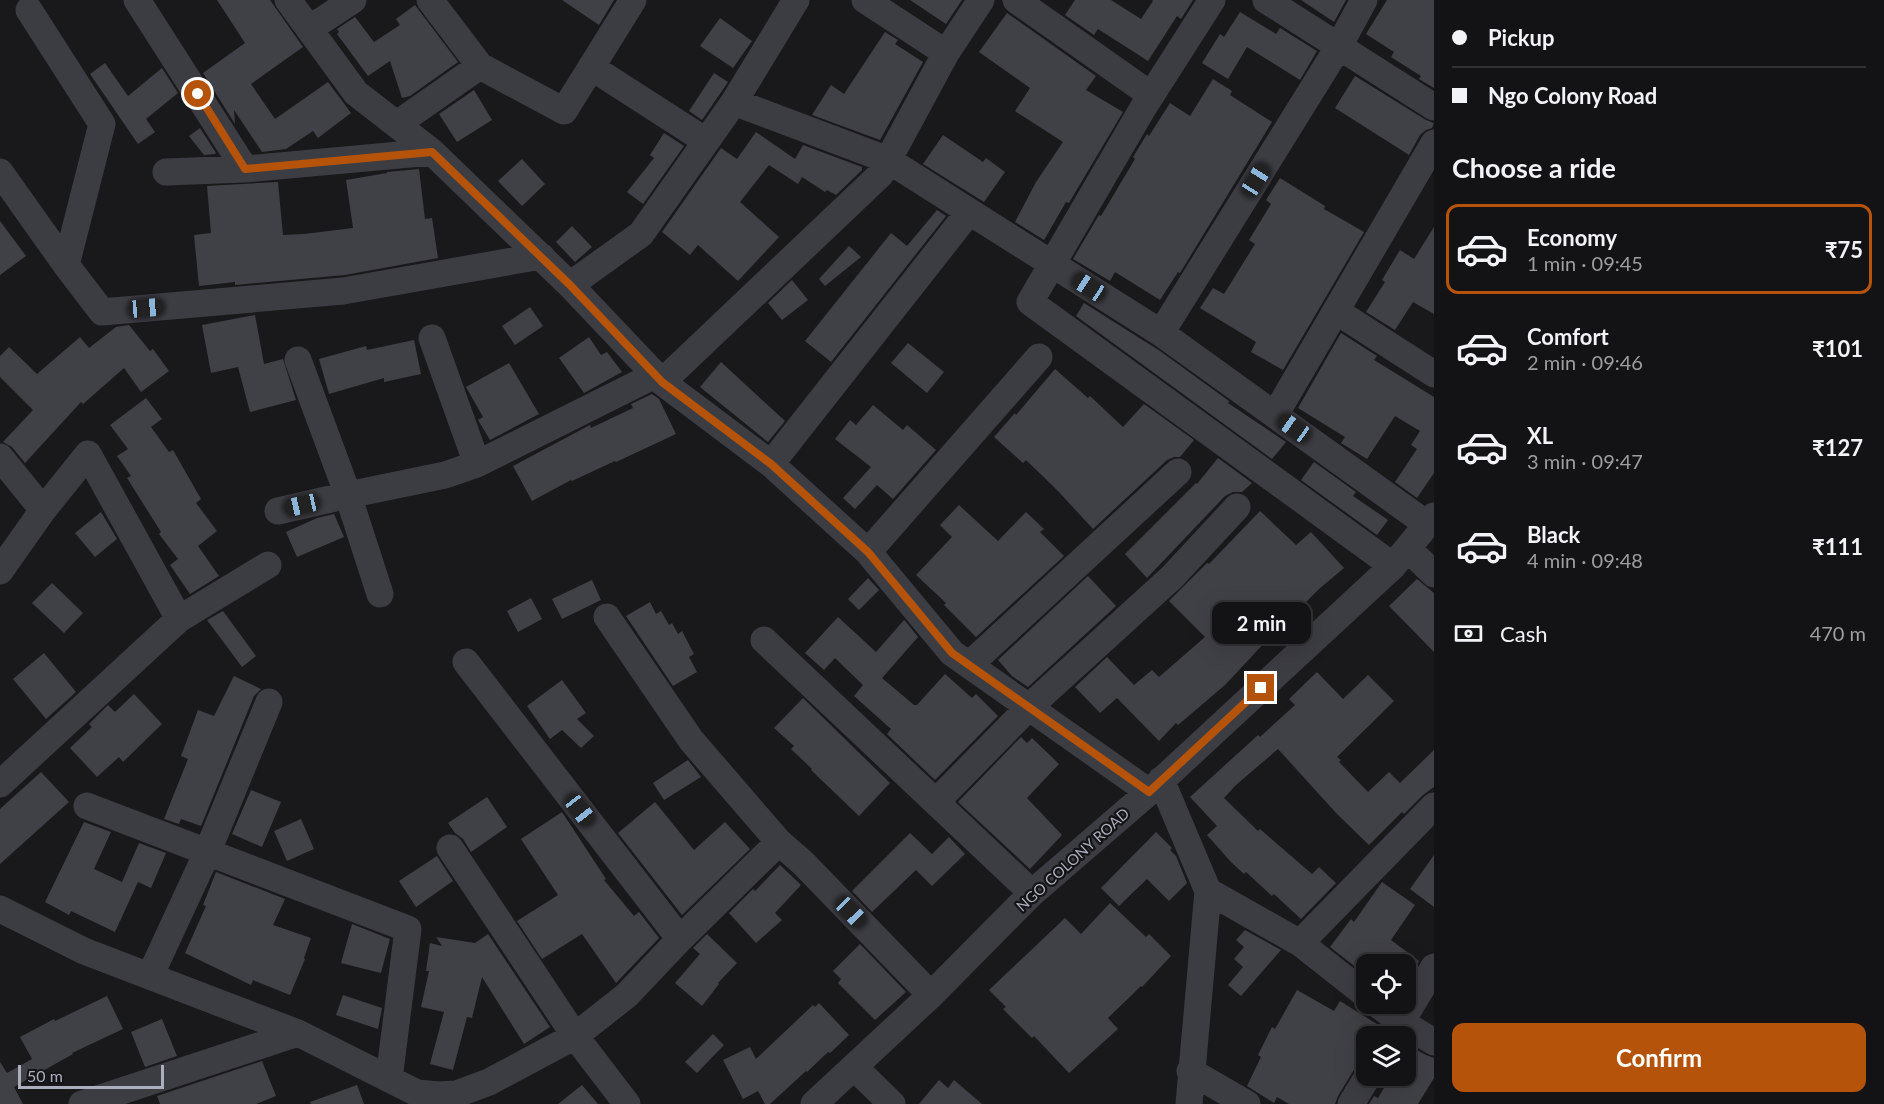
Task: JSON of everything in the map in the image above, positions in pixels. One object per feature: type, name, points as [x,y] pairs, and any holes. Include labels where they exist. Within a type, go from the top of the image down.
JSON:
[{"type":"street","points":[[137,0],[245,169]]},
{"type":"street","points":[[288,0],[356,93],[432,152],[542,256],[658,378],[771,464],[868,552],[952,653],[1028,708],[1155,786],[1208,891],[1190,1071],[1189,1104]]},
{"type":"street","points":[[309,29],[353,0]]},
{"type":"street","points":[[430,0],[480,66],[564,111],[633,0]]},
{"type":"street","points":[[570,285],[641,234],[734,102],[796,0]]},
{"type":"street","points":[[865,0],[946,52]]},
{"type":"street","points":[[278,511],[445,475],[477,464],[658,378],[880,175],[946,52],[981,0]]},
{"type":"street","points":[[1016,0],[1151,95]]},
{"type":"street","points":[[1212,0],[1151,95],[1030,302],[1401,557],[1434,574]]},
{"type":"street","points":[[1266,0],[1434,107]]},
{"type":"street","points":[[1161,333],[1339,46],[1364,0]]},
{"type":"street","points":[[29,10],[102,124],[66,265]]},
{"type":"street","points":[[397,124],[480,66]]},
{"type":"street","points":[[591,67],[706,141]]},
{"type":"street","points":[[734,102],[888,160],[1161,333],[1275,415],[1431,520]]},
{"type":"street","points":[[1275,415],[1434,143]]},
{"type":"street","points":[[166,172],[245,169],[432,152]]},
{"type":"street","points":[[0,172],[102,312],[343,291],[542,256]]},
{"type":"street","points":[[771,464],[969,212]]},
{"type":"street","points":[[1336,311],[1434,374]]},
{"type":"street","points":[[432,338],[477,464]]},
{"type":"street","points":[[868,552],[1039,357]]},
{"type":"street","points":[[298,360],[348,495],[380,594]]},
{"type":"street","points":[[0,571],[43,510],[88,454],[179,619]]},
{"type":"street","points":[[0,457],[43,510]]},
{"type":"street","points":[[969,665],[1178,472]]},
{"type":"street","points":[[936,802],[1028,708],[1172,577],[1238,507]]},
{"type":"street","name":"NGO COLONY ROAD","points":[[814,1104],[932,995],[1032,893],[1155,786],[1401,557],[1431,520]]},
{"type":"street","points":[[0,784],[179,619],[268,565]]},
{"type":"street","points":[[607,617],[691,740],[779,842],[803,863],[932,995]]},
{"type":"street","points":[[764,640],[1032,893]]},
{"type":"street","points":[[466,662],[680,939]]},
{"type":"street","points":[[150,976],[207,853],[269,702]]},
{"type":"street","points":[[1300,943],[1434,806]]},
{"type":"street","points":[[87,807],[408,929],[389,1079]]},
{"type":"street","points":[[0,909],[84,951],[298,1033],[417,1093],[438,1095],[444,1101],[489,1082],[575,1036],[627,995],[680,939],[779,842]]},
{"type":"street","points":[[450,848],[575,1036],[627,1104]]},
{"type":"street","points":[[1208,891],[1300,943],[1356,987]]},
{"type":"street","points":[[1399,1026],[1434,967]]},
{"type":"street","points":[[1385,1014],[1395,1026]]},
{"type":"street","points":[[82,1104],[298,1033]]},
{"type":"street","points":[[1416,1036],[1434,1042]]},
{"type":"street","points":[[854,1067],[892,1104]]},
{"type":"street","points":[[1190,1071],[1247,1104]]},
{"type":"street","points":[[1350,1104],[1362,1086]]},
{"type":"building","points":[[217,0],[270,0],[303,47],[251,84],[275,119],[328,82],[351,113],[318,138],[313,131],[286,149],[262,152],[234,110],[235,124],[203,73],[245,43]]},
{"type":"building","points":[[562,0],[614,0],[599,25]]},
{"type":"building","points":[[910,0],[962,0],[946,24]]},
{"type":"building","points":[[1075,0],[1111,0],[1141,19],[1152,0],[1193,0],[1181,19],[1177,16],[1148,61],[1098,29],[1094,35],[1065,15]]},
{"type":"building","points":[[1301,0],[1346,0],[1334,22]]},
{"type":"building","points":[[1387,0],[1434,0],[1434,88],[1419,79],[1421,76],[1391,57],[1394,52],[1366,34]]},
{"type":"building","points":[[415,5],[458,62],[410,96],[402,98],[390,61],[368,76],[337,34],[339,32],[337,29],[355,17],[374,42],[400,25],[396,19]]},
{"type":"building","points":[[1240,12],[1276,34],[1280,28],[1317,51],[1300,80],[1247,47],[1228,79],[1202,63],[1220,34],[1224,37]]},
{"type":"building","points":[[1007,13],[1096,76],[1086,90],[1123,112],[1069,203],[1066,202],[1044,240],[1015,222],[1036,182],[1063,142],[1015,111],[1030,88],[979,52]]},
{"type":"building","points":[[720,18],[752,41],[733,68],[700,46]]},
{"type":"building","points":[[885,32],[898,40],[895,44],[923,62],[880,140],[812,115],[831,85],[844,94]]},
{"type":"building","points":[[105,63],[128,96],[162,68],[178,93],[146,119],[155,132],[138,144],[90,74]]},
{"type":"building","points":[[714,73],[728,82],[702,120],[689,111]]},
{"type":"building","points":[[1355,76],[1434,123],[1432,128],[1420,135],[1409,155],[1335,108]]},
{"type":"building","points":[[1213,79],[1232,91],[1230,95],[1272,122],[1180,273],[1178,272],[1160,300],[1115,272],[1110,281],[1073,259],[1135,159],[1133,157],[1147,134],[1149,136],[1170,103],[1190,116]]},
{"type":"building","points":[[474,90],[492,120],[457,142],[439,114]]},
{"type":"building","points":[[200,128],[215,154],[204,155],[189,136]]},
{"type":"building","points":[[756,132],[795,159],[803,145],[862,167],[862,170],[836,195],[827,190],[825,192],[802,177],[798,184],[769,165],[740,202],[779,237],[738,281],[698,245],[690,255],[662,232],[721,148],[737,159]]},
{"type":"building","points":[[664,133],[684,146],[643,204],[627,192],[654,158],[650,155]]},
{"type":"building","points":[[943,135],[983,162],[986,158],[1005,172],[984,202],[923,164]]},
{"type":"building","points":[[522,159],[545,184],[522,206],[498,181]]},
{"type":"building","points":[[419,169],[425,219],[432,218],[438,258],[345,275],[199,286],[194,235],[211,233],[207,186],[278,182],[283,235],[304,234],[353,228],[346,180],[387,172]]},
{"type":"building","points":[[1280,178],[1325,206],[1324,209],[1364,232],[1283,370],[1251,352],[1256,342],[1200,308],[1213,288],[1224,294],[1255,244],[1249,240],[1271,204],[1266,200]]},
{"type":"building","points":[[937,210],[946,216],[831,362],[805,341],[891,233],[907,246]]},
{"type":"building","points":[[0,221],[26,256],[0,275]]},
{"type":"building","points":[[572,226],[592,247],[575,262],[556,242]]},
{"type":"building","points":[[1434,227],[1434,314],[1413,302],[1395,330],[1366,312],[1385,282],[1382,280],[1400,250],[1414,259]]},
{"type":"building","points":[[849,246],[861,257],[825,286],[819,279]]},
{"type":"building","points":[[792,280],[808,300],[782,320],[768,303]]},
{"type":"building","points":[[1084,303],[1160,351],[1229,401],[1228,403],[1286,442],[1272,459],[1076,316]]},
{"type":"building","points":[[530,307],[543,326],[515,345],[502,326]]},
{"type":"building","points":[[255,315],[264,364],[283,359],[296,400],[250,412],[238,367],[211,373],[202,325]]},
{"type":"building","points":[[129,325],[150,351],[153,349],[169,371],[141,392],[124,368],[83,404],[81,402],[25,463],[12,447],[3,442],[33,410],[0,377],[0,356],[9,347],[37,374],[80,337],[89,348],[116,327]]},
{"type":"building","points":[[1341,333],[1377,356],[1374,360],[1434,397],[1434,473],[1417,498],[1395,482],[1417,449],[1411,445],[1420,431],[1395,416],[1367,459],[1341,443],[1345,437],[1298,408]]},
{"type":"building","points":[[589,337],[601,355],[607,352],[622,372],[584,393],[559,358]]},
{"type":"building","points":[[414,340],[421,374],[384,382],[384,378],[329,394],[319,359],[366,346],[367,350]]},
{"type":"building","points":[[908,343],[944,372],[927,393],[891,363]]},
{"type":"building","points":[[721,362],[785,421],[768,442],[700,387]]},
{"type":"building","points":[[509,363],[539,414],[490,440],[478,420],[483,417],[466,387]]},
{"type":"building","points":[[1055,369],[1088,398],[1090,396],[1123,427],[1144,404],[1194,440],[1180,457],[1167,460],[1093,529],[1026,460],[1023,463],[994,437]]},
{"type":"building","points":[[652,394],[659,399],[676,434],[571,480],[532,501],[513,466],[590,425],[591,428],[633,408],[631,404]]},
{"type":"building","points":[[146,398],[162,419],[151,427],[169,452],[173,450],[201,499],[196,503],[217,531],[198,546],[219,576],[190,594],[170,565],[178,559],[159,534],[161,532],[127,478],[131,476],[117,456],[128,449],[110,425]]},
{"type":"building","points":[[873,405],[903,430],[907,425],[936,450],[893,499],[877,485],[855,509],[843,498],[871,467],[835,439],[850,420],[856,425]]},
{"type":"building","points":[[1218,458],[1252,483],[1242,492],[1233,492],[1225,496],[1147,578],[1125,554],[1197,484]]},
{"type":"building","points":[[1314,462],[1356,492],[1353,496],[1388,520],[1377,535],[1301,480]]},
{"type":"building","points":[[959,505],[998,541],[1026,512],[1044,529],[1040,532],[1064,556],[976,637],[944,605],[946,603],[916,575],[952,537],[940,525]]},
{"type":"building","points":[[1260,511],[1296,545],[1311,532],[1344,568],[1283,623],[1225,685],[1178,725],[1176,723],[1159,741],[1117,698],[1100,713],[1075,687],[1107,657],[1134,685],[1152,670],[1159,677],[1205,637],[1169,601],[1207,563],[1209,564]]},
{"type":"building","points":[[101,512],[117,539],[95,557],[75,533]]},
{"type":"building","points":[[334,514],[344,537],[297,557],[286,532],[317,518]]},
{"type":"building","points":[[1088,576],[1116,606],[1028,687],[1012,676],[998,660]]},
{"type":"building","points":[[868,578],[879,590],[859,610],[848,599]]},
{"type":"building","points":[[1417,579],[1434,593],[1434,652],[1389,606]]},
{"type":"building","points":[[592,580],[601,600],[562,619],[552,599]]},
{"type":"building","points":[[52,583],[83,613],[64,633],[32,603]]},
{"type":"building","points":[[531,598],[542,619],[518,632],[507,611]]},
{"type":"building","points":[[650,602],[656,614],[661,611],[669,625],[672,623],[678,634],[682,631],[694,654],[689,657],[697,672],[673,686],[626,616]]},
{"type":"building","points":[[223,611],[256,656],[242,667],[207,620]]},
{"type":"building","points":[[838,617],[876,652],[904,620],[906,622],[918,637],[882,678],[914,705],[917,705],[945,674],[972,698],[976,694],[998,716],[935,780],[887,734],[891,729],[854,696],[863,685],[835,658],[824,670],[805,653]]},
{"type":"building","points":[[44,653],[76,692],[46,719],[13,679]]},
{"type":"building","points":[[1317,672],[1343,699],[1368,675],[1394,701],[1337,757],[1341,760],[1339,762],[1368,792],[1389,772],[1400,783],[1434,750],[1434,787],[1404,814],[1402,812],[1369,845],[1337,814],[1278,749],[1236,785],[1224,798],[1258,831],[1260,829],[1312,874],[1319,867],[1336,883],[1301,919],[1274,894],[1272,896],[1246,872],[1244,874],[1231,862],[1207,835],[1217,826],[1190,797],[1258,735],[1260,737],[1295,705],[1289,699]]},
{"type":"building","points":[[234,676],[261,689],[254,696],[201,826],[181,819],[179,824],[164,819],[188,759],[181,756],[198,710],[214,716]]},
{"type":"building","points":[[562,680],[586,713],[577,719],[594,736],[581,748],[562,730],[550,739],[527,706]]},
{"type":"building","points":[[134,694],[162,724],[123,762],[119,757],[97,777],[70,748],[92,727],[89,724],[108,705],[115,712]]},
{"type":"building","points":[[803,698],[890,783],[859,816],[811,770],[791,749],[794,746],[774,728]]},
{"type":"building","points":[[1021,737],[1027,743],[1032,738],[1059,764],[1027,798],[1062,835],[1030,869],[958,802]]},
{"type":"building","points":[[688,760],[701,777],[664,800],[653,783]]},
{"type":"building","points":[[41,772],[69,802],[0,864],[0,809]]},
{"type":"building","points":[[251,790],[281,802],[262,847],[232,834]]},
{"type":"building","points":[[487,797],[507,827],[471,852],[463,839],[448,823]]},
{"type":"building","points":[[655,802],[694,850],[725,822],[750,849],[682,915],[618,833]]},
{"type":"building","points":[[562,812],[606,879],[604,880],[634,916],[639,912],[659,938],[616,983],[582,934],[542,959],[517,921],[558,895],[521,839]]},
{"type":"building","points":[[301,819],[314,849],[287,861],[274,831]]},
{"type":"building","points":[[84,822],[111,832],[94,869],[122,882],[139,843],[166,853],[151,888],[138,882],[115,932],[71,911],[69,915],[45,902]]},
{"type":"building","points":[[1156,832],[1172,848],[1170,850],[1176,856],[1187,883],[1169,901],[1147,879],[1119,906],[1101,888]]},
{"type":"building","points":[[910,833],[932,854],[949,837],[965,854],[932,886],[916,870],[872,912],[852,891]]},
{"type":"building","points":[[1434,855],[1434,907],[1410,889]]},
{"type":"building","points":[[437,856],[453,881],[416,907],[399,881]]},
{"type":"building","points":[[780,865],[801,885],[775,913],[782,920],[756,943],[729,913]]},
{"type":"building","points":[[216,872],[285,899],[273,925],[311,938],[290,995],[253,980],[251,985],[185,953],[206,906],[203,905]]},
{"type":"building","points":[[1382,882],[1415,905],[1391,940],[1410,954],[1356,954],[1356,967],[1330,947],[1351,919],[1354,922]]},
{"type":"building","points":[[1110,903],[1146,937],[1149,934],[1171,956],[1108,1018],[1118,1029],[1069,1073],[1034,1036],[1032,1038],[1003,1009],[1006,1007],[989,990],[1065,918],[1081,934]]},
{"type":"building","points":[[352,924],[390,939],[381,973],[341,963]]},
{"type":"building","points":[[1245,930],[1281,950],[1241,996],[1228,985],[1243,967],[1234,959],[1244,947],[1236,940]]},
{"type":"building","points":[[488,934],[550,1027],[524,1044],[482,977],[472,1018],[467,1017],[453,1070],[430,1064],[444,1012],[421,1007],[429,971],[426,971],[430,943],[442,946],[436,937],[475,943]]},
{"type":"building","points":[[707,934],[737,963],[718,983],[702,1006],[675,983],[700,954],[693,948]]},
{"type":"building","points":[[860,944],[906,992],[875,1020],[838,983],[841,979],[833,971]]},
{"type":"building","points":[[1297,990],[1334,1011],[1340,1001],[1356,1011],[1356,1014],[1361,1014],[1380,1026],[1356,1026],[1356,1067],[1335,1104],[1289,1104],[1277,1097],[1274,1103],[1247,1086],[1261,1057],[1258,1055],[1272,1027],[1275,1029]]},
{"type":"building","points":[[343,995],[382,1008],[378,1029],[336,1015]]},
{"type":"building","points":[[107,996],[123,1029],[72,1053],[14,1087],[23,1104],[0,1104],[0,1062],[7,1073],[32,1059],[20,1037]]},
{"type":"building","points":[[819,1003],[849,1035],[770,1104],[765,1104],[758,1091],[743,1099],[723,1060],[750,1047],[756,1059],[813,1005],[815,1007]]},
{"type":"building","points":[[162,1019],[177,1056],[145,1067],[131,1032]]},
{"type":"building","points":[[713,1034],[724,1045],[697,1073],[685,1062]]},
{"type":"building","points":[[1416,1050],[1434,1058],[1434,1078],[1418,1104],[1369,1104],[1374,1096],[1378,1098],[1385,1086],[1416,1086]]},
{"type":"building","points":[[262,1061],[276,1096],[256,1104],[160,1104],[157,1096]]},
{"type":"building","points":[[939,1080],[948,1088],[954,1080],[982,1104],[919,1104]]},
{"type":"building","points":[[357,1085],[364,1104],[311,1104],[310,1102]]},
{"type":"building","points":[[582,1085],[598,1104],[558,1104]]},
{"type":"route","points":[[198,94],[245,169],[432,152],[570,285],[662,382],[771,464],[868,552],[952,653],[1149,792],[1261,688]]}]
